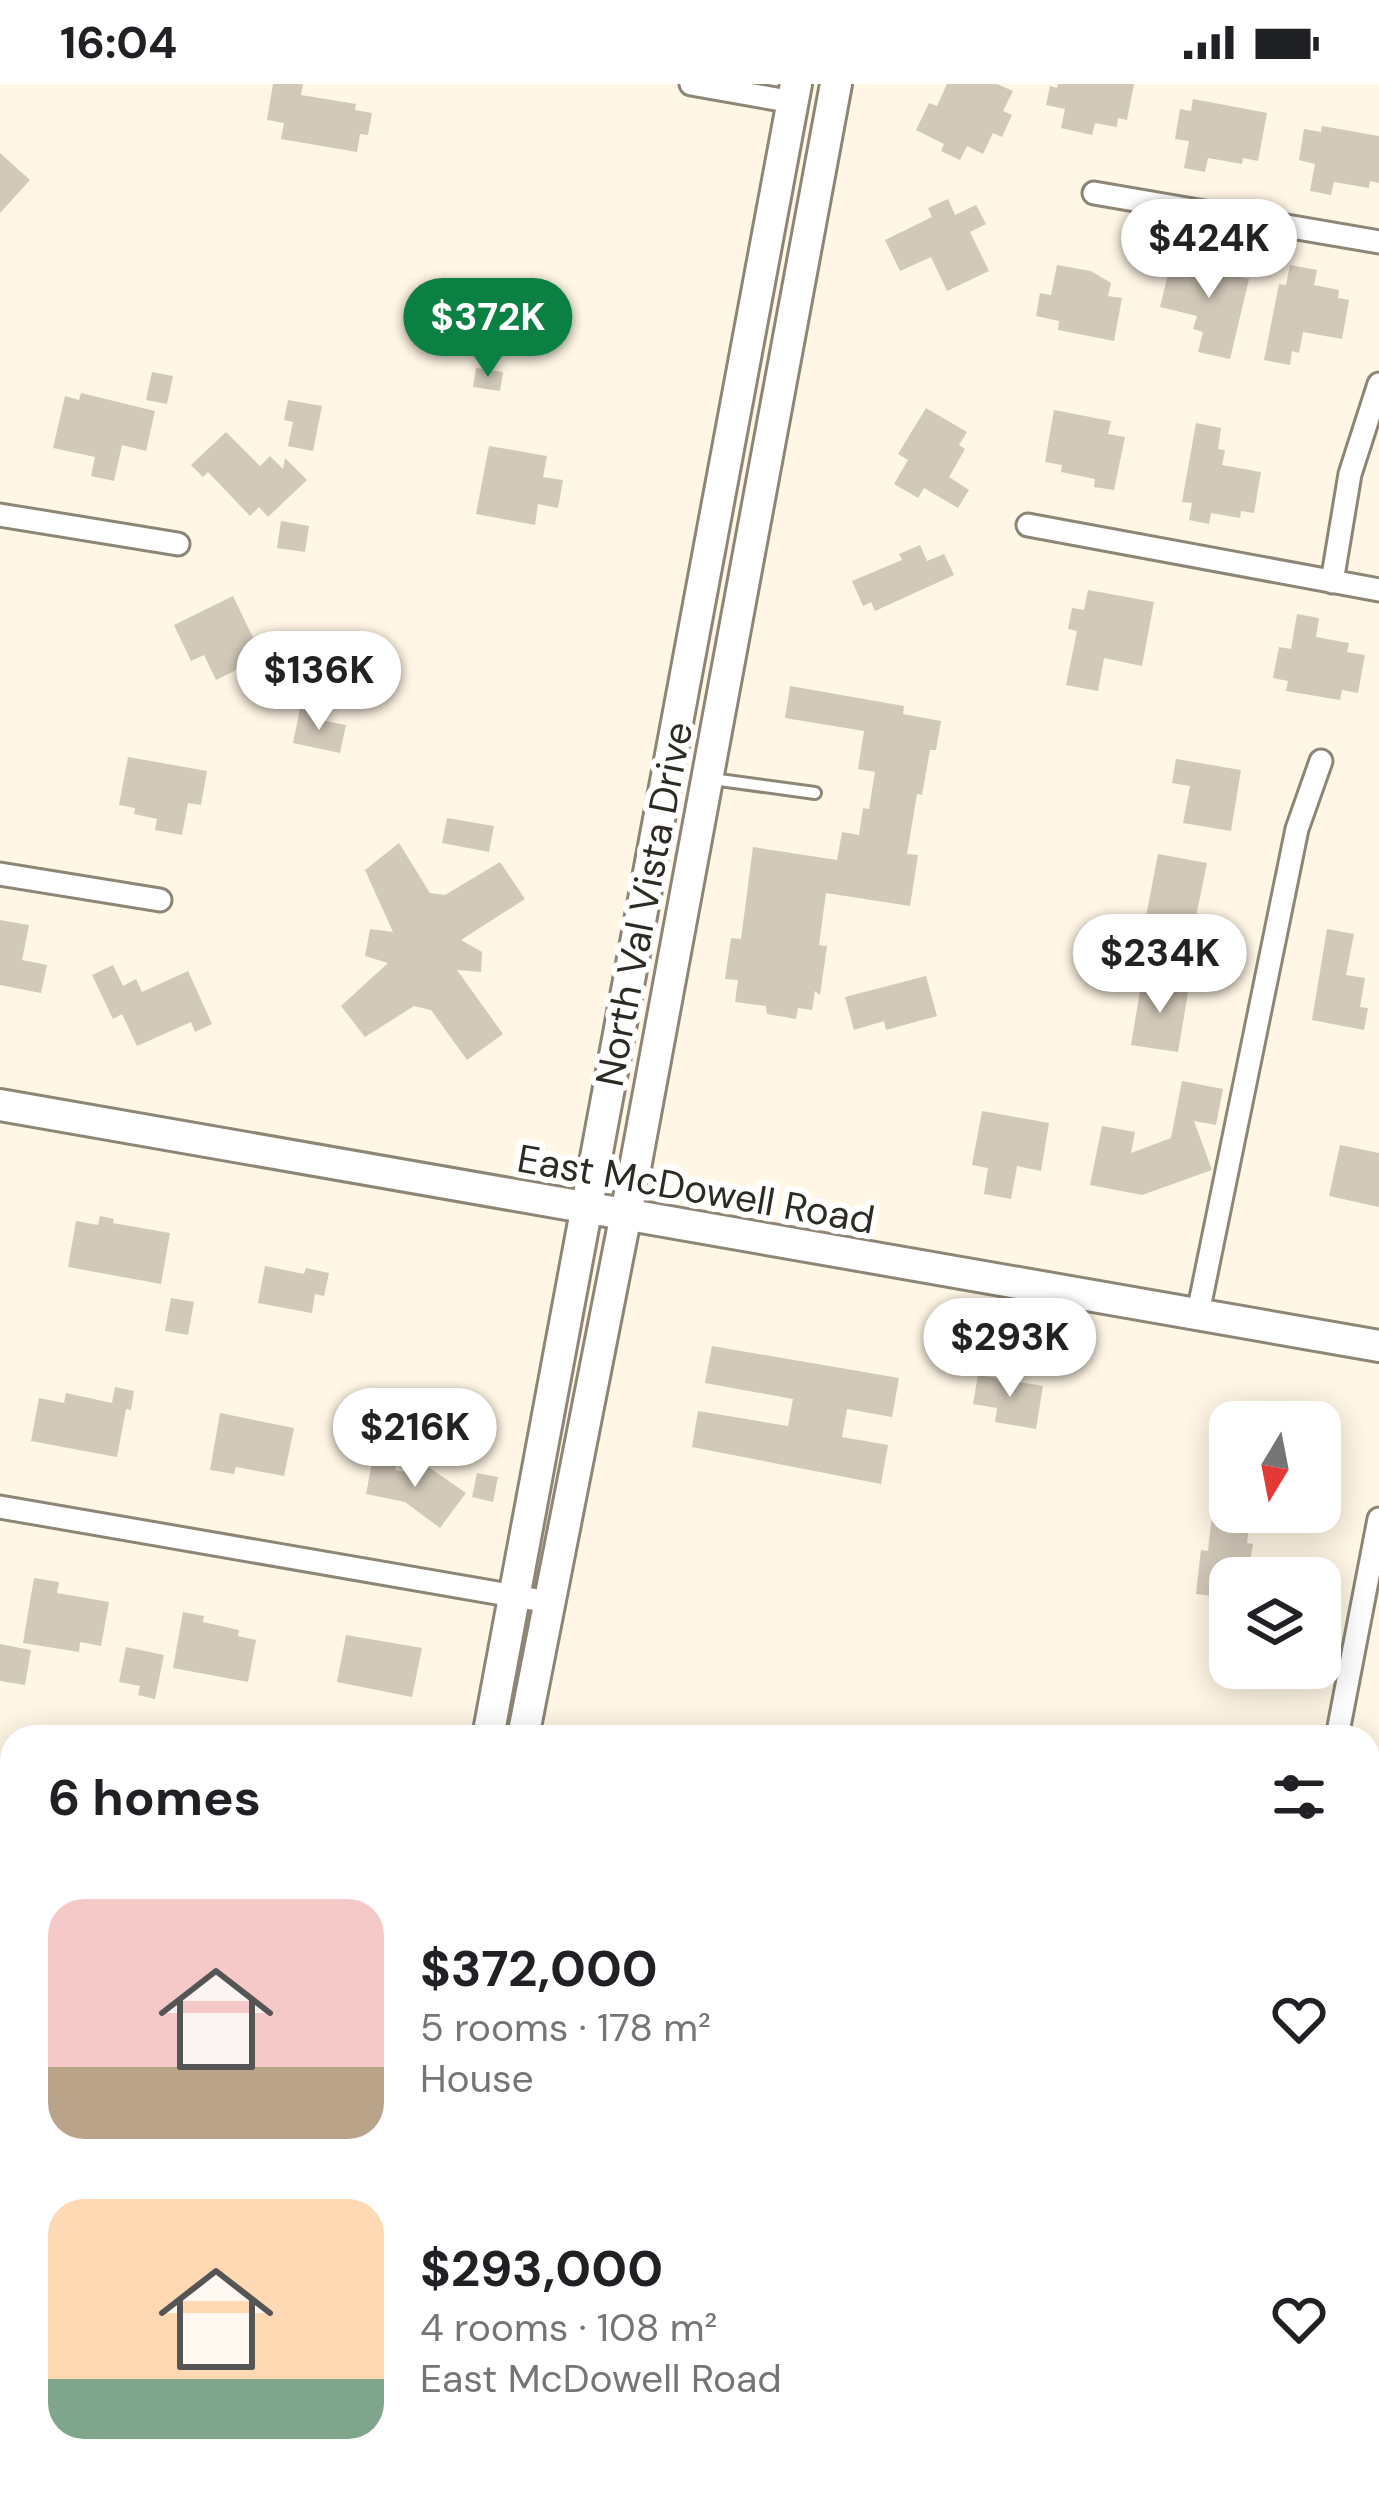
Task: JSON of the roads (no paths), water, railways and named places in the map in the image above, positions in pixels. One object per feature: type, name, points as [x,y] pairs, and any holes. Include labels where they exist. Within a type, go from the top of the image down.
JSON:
[{"type":"main road","points":[[795,93],[834,97]]},
{"type":"main road","name":"North Val Vista Drive","points":[[490,1725],[795,93]]},
{"type":"main road","name":"North Val Vista Drive","points":[[525,1725],[834,97]]},
{"type":"main road","points":[[782,164],[820,170]]},
{"type":"main road","points":[[716,518],[755,526]]},
{"type":"main road","points":[[668,772],[707,778]]},
{"type":"main road","name":"East McDowell Road","points":[[0,1105],[1379,1346]]},
{"type":"street","points":[[691,84],[795,93]]},
{"type":"street","points":[[1094,193],[1379,242]]},
{"type":"street","points":[[1332,582],[1350,474],[1379,384]]},
{"type":"street","points":[[0,515],[178,544]]},
{"type":"street","points":[[1028,525],[1379,590]]},
{"type":"street","points":[[1198,1313],[1297,830],[1321,760]]},
{"type":"street","points":[[0,874],[160,900]]},
{"type":"street","points":[[0,1507],[549,1602]]},
{"type":"street","points":[[1339,1725],[1379,1519]]},
{"type":"lane","points":[[707,778],[767,790],[815,793]]}]
